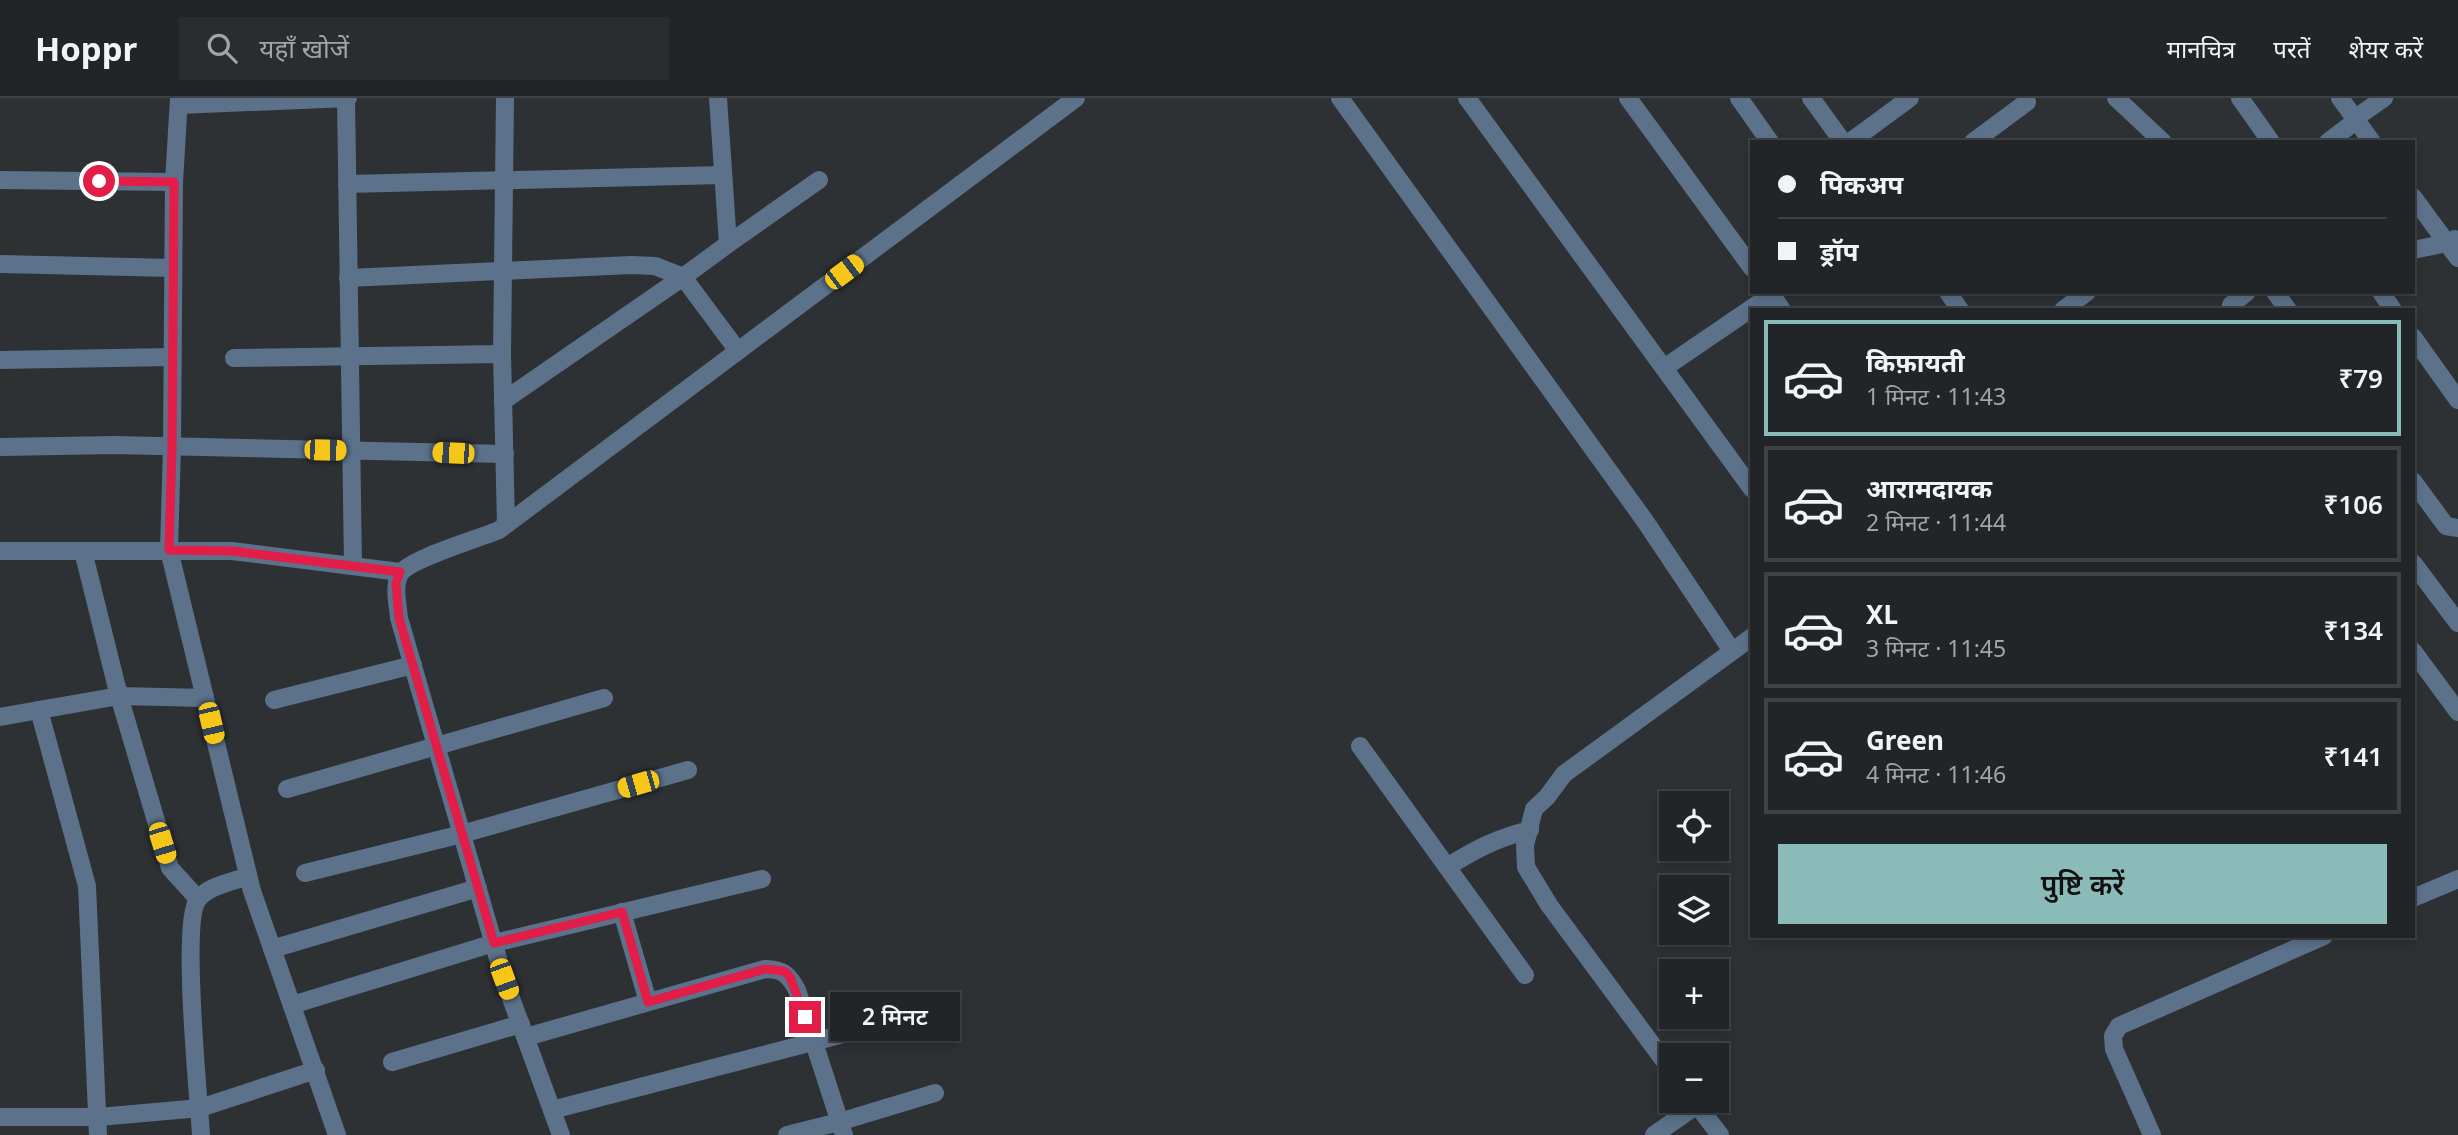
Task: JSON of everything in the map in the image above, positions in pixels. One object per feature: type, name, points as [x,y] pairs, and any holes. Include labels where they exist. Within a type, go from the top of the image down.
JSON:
[{"type":"street","points":[[337,1135],[248,876],[169,550],[174,182],[179,102],[347,98],[353,566]]},
{"type":"street","points":[[505,98],[502,354],[506,524]]},
{"type":"street","points":[[718,98],[728,244]]},
{"type":"street","points":[[562,1135],[494,943],[399,618],[396,583],[400,572],[412,562],[474,541],[506,524],[1076,98]]},
{"type":"street","points":[[1340,98],[1645,521],[1732,651]]},
{"type":"street","points":[[1468,98],[1750,486]]},
{"type":"street","points":[[1628,98],[1750,265]]},
{"type":"street","points":[[1739,98],[1769,140]]},
{"type":"street","points":[[1811,98],[1842,140]]},
{"type":"street","points":[[1853,140],[1910,98]]},
{"type":"street","points":[[2116,98],[2161,140]]},
{"type":"street","points":[[2239,98],[2270,140]]},
{"type":"street","points":[[2340,98],[2371,140]]},
{"type":"street","points":[[2331,140],[2384,98]]},
{"type":"street","points":[[1992,136],[2027,102]]},
{"type":"street","points":[[347,184],[723,175]]},
{"type":"street","points":[[0,180],[174,182]]},
{"type":"street","points":[[503,401],[819,180]]},
{"type":"street","points":[[2415,199],[2454,246]]},
{"type":"street","points":[[2415,250],[2454,246]]},
{"type":"street","points":[[0,264],[173,268]]},
{"type":"street","points":[[348,278],[655,266],[683,277],[738,351]]},
{"type":"street","points":[[1664,368],[1769,294]]},
{"type":"street","points":[[2066,308],[2084,294]]},
{"type":"street","points":[[2230,308],[2245,294]]},
{"type":"street","points":[[2415,340],[2458,400]]},
{"type":"street","points":[[234,358],[502,354]]},
{"type":"street","points":[[0,360],[173,358]]},
{"type":"street","points":[[0,447],[172,446],[505,454]]},
{"type":"street","points":[[2415,484],[2446,526],[2458,528]]},
{"type":"street","points":[[0,551],[232,551],[400,572]]},
{"type":"street","points":[[83,551],[119,696],[170,867],[198,899]]},
{"type":"street","points":[[2415,566],[2458,624]]},
{"type":"street","points":[[1659,1054],[1549,905],[1526,867],[1525,845],[1534,809],[1564,774],[1750,638]]},
{"type":"street","points":[[2415,654],[2458,712]]},
{"type":"street","points":[[274,700],[413,665]]},
{"type":"street","points":[[0,717],[119,696],[205,698]]},
{"type":"street","points":[[287,789],[604,698]]},
{"type":"street","points":[[39,710],[87,886],[98,1126]]},
{"type":"street","points":[[1360,746],[1525,975]]},
{"type":"street","points":[[305,873],[462,834],[688,770]]},
{"type":"street","points":[[1447,867],[1483,845],[1530,830]]},
{"type":"street","points":[[201,1135],[191,926],[198,899],[212,888],[248,876]]},
{"type":"street","points":[[292,1004],[494,943],[762,879]]},
{"type":"street","points":[[2415,897],[2458,879]]},
{"type":"street","points":[[272,949],[478,888]]},
{"type":"street","points":[[622,912],[648,1002]]},
{"type":"street","points":[[2152,1135],[2114,1049],[2113,1036],[2119,1026],[2319,938]]},
{"type":"street","points":[[392,1062],[648,1002],[765,969],[775,969],[790,977],[797,990],[842,1129]]},
{"type":"street","points":[[552,1110],[882,1024]]},
{"type":"street","points":[[0,1117],[98,1126],[200,1108],[316,1070]]},
{"type":"street","points":[[787,1135],[842,1129],[935,1093]]},
{"type":"street","points":[[1654,1135],[1683,1113]]},
{"type":"street","points":[[1704,1113],[1720,1135]]},
{"type":"route","points":[[99,181],[174,182],[169,550],[232,551],[400,572],[396,583],[399,618],[494,943],[622,912],[648,1002],[765,969],[775,969],[784,971],[790,977],[805,1017]]}]
